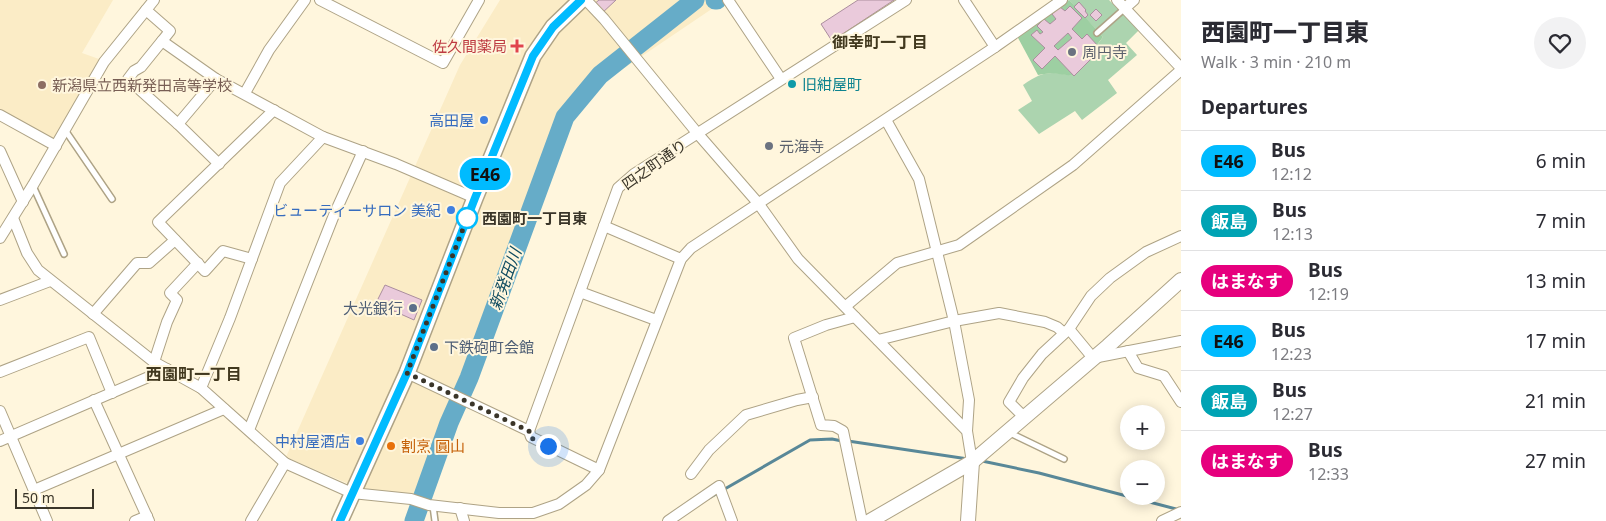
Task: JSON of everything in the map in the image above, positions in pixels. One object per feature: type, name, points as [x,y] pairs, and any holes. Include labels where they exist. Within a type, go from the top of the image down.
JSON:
[{"type":"main road","points":[[340,521],[407,373],[533,56],[553,27],[582,0]]},
{"type":"street","points":[[0,238],[104,62],[154,0]]},
{"type":"street","points":[[245,93],[270,50],[305,0]]},
{"type":"street","points":[[320,0],[443,63],[479,0]]},
{"type":"street","points":[[586,0],[758,203],[798,259],[967,431]]},
{"type":"street","points":[[728,0],[780,79]]},
{"type":"street","name":"四之町通り","points":[[529,431],[618,188],[634,174],[906,0]]},
{"type":"street","points":[[964,0],[995,48]]},
{"type":"street","points":[[13,218],[27,253],[38,270],[50,281],[154,362],[201,388],[285,463],[352,493],[412,499],[431,506],[460,508],[499,517],[534,513],[559,504],[586,485],[599,470],[681,259],[691,248],[995,48],[1062,0]]},
{"type":"street","points":[[846,306],[896,263],[959,245],[1073,165],[1181,69],[1117,0]]},
{"type":"street","points":[[1125,8],[1134,0]]},
{"type":"street","points":[[146,10],[170,31],[141,67],[134,71],[128,79],[178,124],[218,164]]},
{"type":"street","points":[[162,41],[216,78],[323,137],[396,164],[475,198]]},
{"type":"street","points":[[178,124],[216,78]]},
{"type":"street","points":[[252,258],[223,251],[205,271],[158,222],[274,110]]},
{"type":"street","points":[[0,115],[56,146]]},
{"type":"street","points":[[886,120],[919,179],[954,321],[969,400],[967,431],[972,462],[968,521]]},
{"type":"street","points":[[201,388],[230,318],[280,183],[323,137]]},
{"type":"street","points":[[0,151],[23,202]]},
{"type":"street","points":[[249,430],[334,216],[362,151]]},
{"type":"street","points":[[604,226],[681,259]]},
{"type":"street","points":[[1024,418],[1009,402],[1023,378],[1042,354],[1066,331],[1091,296],[1110,278],[1146,252],[1181,236]]},
{"type":"street","points":[[93,314],[138,263],[149,263],[175,240]]},
{"type":"street","points":[[154,362],[167,322],[177,300],[170,293],[198,263]]},
{"type":"street","points":[[870,521],[972,462],[1181,280]]},
{"type":"street","points":[[0,300],[50,281]]},
{"type":"street","points":[[580,292],[656,320]]},
{"type":"street","points":[[878,340],[999,312],[1046,322],[1066,331],[1093,358]]},
{"type":"street","points":[[855,317],[826,325],[794,338],[821,425],[834,426],[843,430],[862,521]]},
{"type":"street","points":[[0,372],[89,337],[112,393]]},
{"type":"street","points":[[1093,358],[1181,341]]},
{"type":"street","points":[[1128,351],[1138,368],[1164,376],[1181,402]]},
{"type":"street","points":[[0,441],[167,369]]},
{"type":"street","points":[[407,373],[529,431],[531,438],[599,470]]},
{"type":"street","points":[[691,474],[709,450],[746,415],[813,397]]},
{"type":"street","points":[[94,400],[148,519],[135,521]]},
{"type":"street","points":[[34,490],[224,409]]},
{"type":"street","points":[[0,411],[47,521]]},
{"type":"street","points":[[251,521],[285,463]]},
{"type":"street","points":[[668,521],[719,486],[732,521]]},
{"type":"street","points":[[460,508],[464,521]]},
{"type":"street","points":[[1162,521],[1181,512]]},
{"type":"lane","points":[[1097,33],[1125,8]]},
{"type":"lane","points":[[64,130],[112,199]]},
{"type":"lane","points":[[33,185],[64,254]]},
{"type":"lane","points":[[1008,432],[1064,459]]},
{"type":"lane","points":[[431,506],[435,521]]},
{"type":"shaded area","name":"新潟県立西新発田高等学校","points":[[0,0],[113,0],[82,53],[99,59],[54,140],[0,111]]},
{"type":"shaded area","points":[[500,0],[725,0],[574,102],[417,499],[365,491],[286,457],[460,65]]},
{"type":"green space","points":[[1069,0],[1109,0],[1139,30],[1126,43],[1137,55],[1108,80],[1117,93],[1082,120],[1075,111],[1039,134],[1018,110],[1032,101],[1023,85],[1047,73],[1074,76],[1103,37]]},
{"type":"green space","points":[[1069,0],[1074,5],[1079,2],[1086,10],[1088,15],[1086,18],[1103,37],[1093,50],[1097,53],[1074,76],[1051,73],[1038,75],[1017,36]]},
{"type":"building","points":[[599,0],[616,0],[601,14],[593,5]]},
{"type":"building","points":[[858,0],[894,0],[832,41],[821,24]]},
{"type":"building","points":[[1079,2],[1088,15],[1085,18],[1074,7]]},
{"type":"building","points":[[1070,6],[1082,18],[1072,29],[1082,39],[1087,34],[1098,46],[1093,50],[1097,53],[1074,76],[1055,56],[1042,69],[1033,60],[1045,48],[1031,35],[1037,30],[1040,34],[1043,32],[1037,26],[1044,19],[1050,24],[1056,19],[1052,14],[1060,7],[1065,11]],"holes":[[[1068,33],[1072,38],[1058,50],[1054,46]]]},
{"type":"building","points":[[1096,9],[1102,15],[1096,21],[1090,15]]},
{"type":"building","points":[[385,285],[422,300],[414,320],[376,303]]},
{"type":"waterway","name":"新発田川","points":[[414,521],[449,423],[469,378],[565,117],[600,75],[695,0]]},
{"type":"waterway","points":[[709,498],[810,440],[832,439],[842,441]]},
{"type":"waterway","points":[[848,441],[968,459]]},
{"type":"waterway","points":[[982,461],[1039,473],[1176,509],[1178,512]]},
{"type":"bus line","name":"E46","points":[[340,521],[407,373],[533,56],[553,27],[581,0]]},
{"type":"place","name":"佐久間薬局","points":[[517,46]]},
{"type":"place","name":"周円寺","points":[[1072,52]]},
{"type":"place","name":"旧紺屋町","points":[[792,84]]},
{"type":"place","name":"新潟県立西新発田高等学校","points":[[42,85]]},
{"type":"place","name":"高田屋","points":[[484,120]]},
{"type":"place","name":"元海寺","points":[[769,146]]},
{"type":"place","name":"ビューティーサロン 美紀","points":[[451,210]]},
{"type":"place","name":"西園町一丁目東","points":[[467,218]]},
{"type":"place","name":"大光銀行","points":[[413,308]]},
{"type":"place","name":"下鉄砲町会館","points":[[434,347]]},
{"type":"place","name":"中村屋酒店","points":[[360,441]]},
{"type":"place","name":"割烹 圓山","points":[[391,446]]},
{"type":"district","name":"御幸町一丁目","points":[[880,42]]},
{"type":"district","name":"西園町一丁目","points":[[194,374]]},
{"type":"route","points":[[467,218],[468,216],[407,373],[529,431],[531,438],[548,446]]}]
